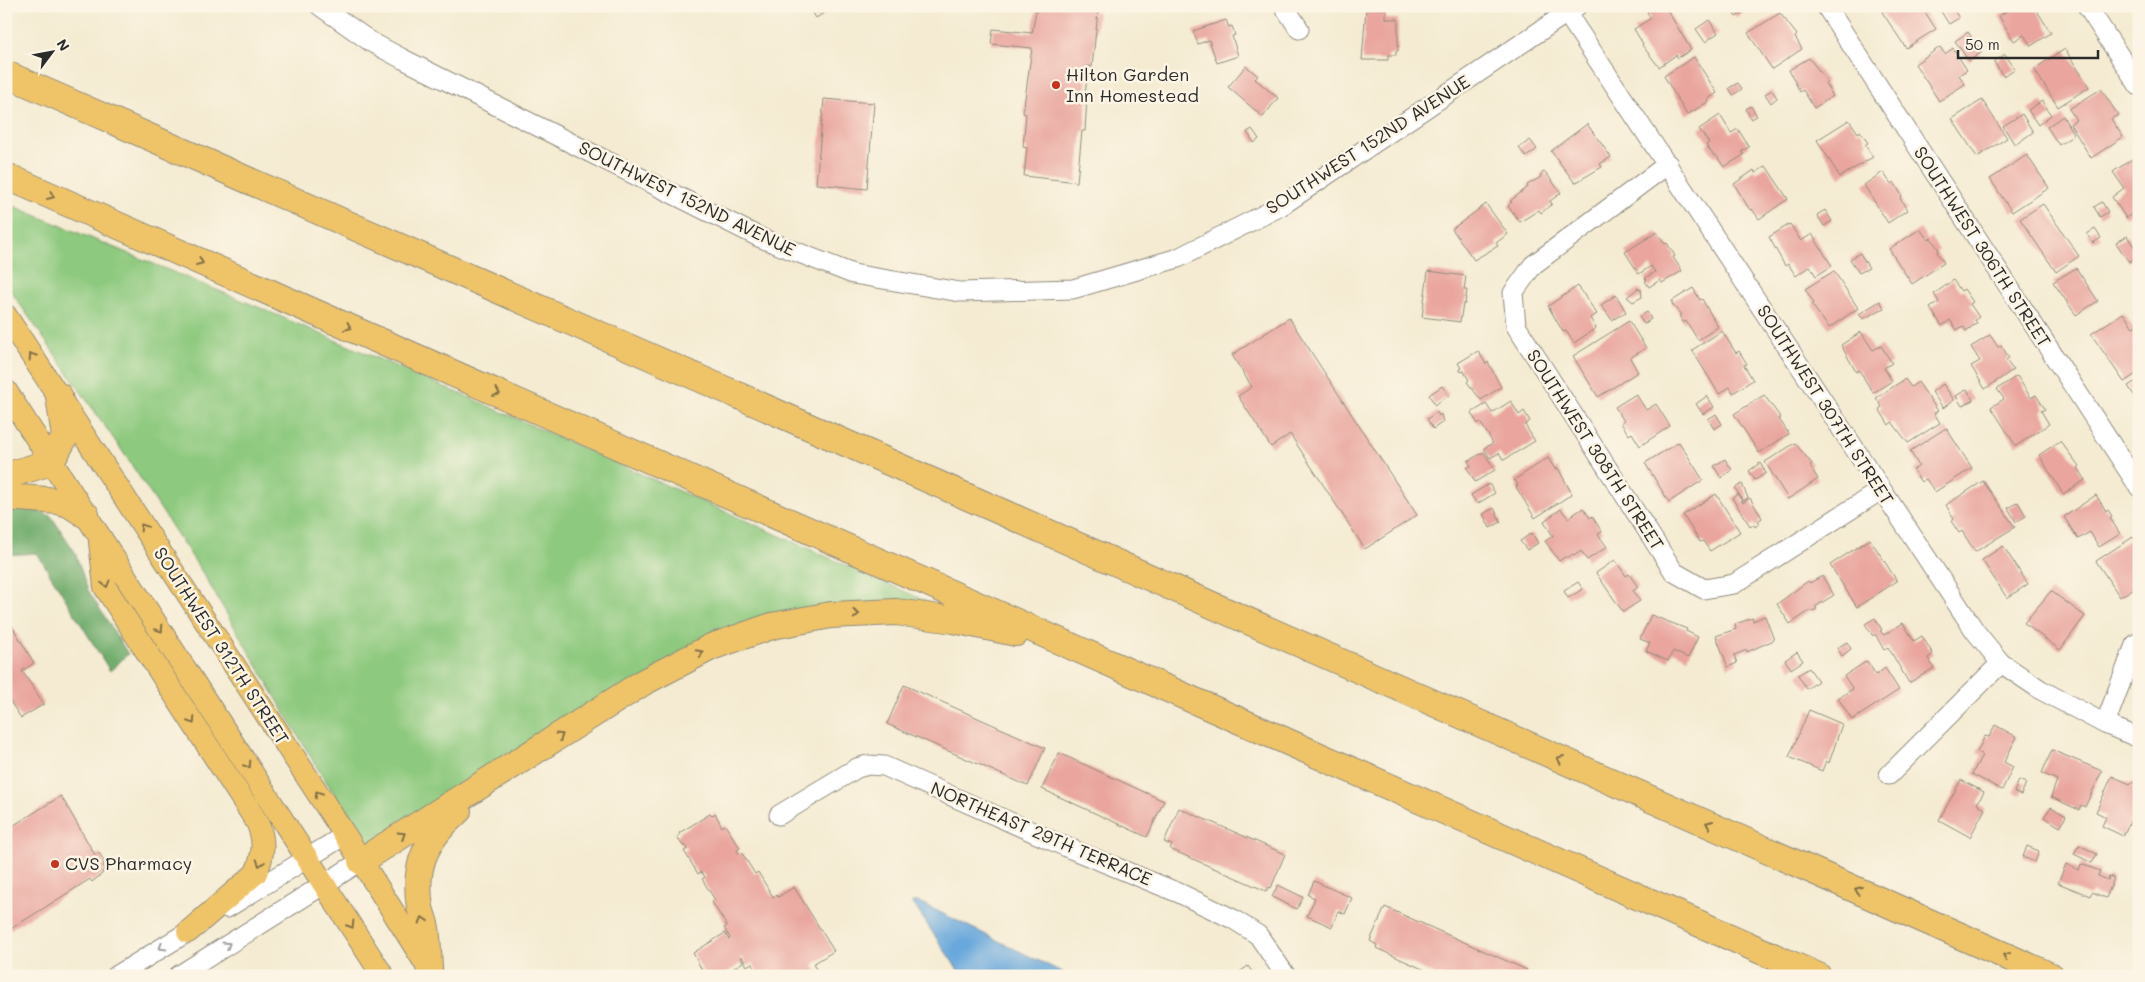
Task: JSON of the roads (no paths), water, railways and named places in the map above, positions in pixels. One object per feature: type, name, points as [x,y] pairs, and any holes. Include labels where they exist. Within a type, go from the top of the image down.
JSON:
[{"type":"highway","points":[[6,74],[2051,976]]},
{"type":"highway","points":[[6,176],[1818,976]]},
{"type":"highway","points":[[6,476],[51,462],[65,437],[58,396]]},
{"type":"highway","points":[[6,497],[59,501],[69,504],[92,525]]},
{"type":"highway","points":[[361,860],[644,682],[711,647],[772,626],[831,615],[896,612],[954,620],[1006,632],[1045,635]]},
{"type":"highway","points":[[431,972],[426,929],[420,908],[418,883],[424,853],[439,828],[519,762]]},
{"type":"main road","name":"SOUTHWEST 312TH STREET","points":[[6,316],[345,835],[431,972]]},
{"type":"main road","points":[[6,392],[383,976]]},
{"type":"main road","points":[[92,525],[105,587],[257,822],[262,834],[264,844],[262,860],[256,873],[188,932]]},
{"type":"street","name":"SOUTHWEST 152ND AVENUE","points":[[320,6],[371,42],[401,58],[761,238],[852,274],[960,292],[1073,289],[1178,258],[1281,206],[1569,8]]},
{"type":"street","points":[[1284,6],[1300,29]]},
{"type":"street","name":"SOUTHWEST 306TH STREET","points":[[1826,6],[2139,487]]},
{"type":"street","points":[[2087,6],[2139,86]]},
{"type":"street","name":"SOUTHWEST 307TH STREET","points":[[1569,8],[1668,164],[1975,631],[2001,662],[2041,690],[2105,724],[2139,738]]},
{"type":"street","name":"SOUTHWEST 308TH STREET","points":[[1668,164],[1533,265],[1513,293],[1516,326],[1674,572],[1704,589],[1734,584],[1881,490]]},
{"type":"street","points":[[2105,724],[2135,645],[2139,642]]},
{"type":"street","points":[[1889,775],[2001,662]]},
{"type":"street","name":"NORTHEAST 29TH TERRACE","points":[[780,815],[857,768],[868,765],[884,766],[1071,849],[1178,893],[1233,919],[1258,935],[1286,976]]},
{"type":"street","points":[[116,976],[345,835]]},
{"type":"street","points":[[178,976],[361,860]]},
{"type":"water","points":[[912,902],[919,902],[1070,976],[962,976]]},
{"type":"place","name":"Hilton Garden Inn Homestead","points":[[1056,85]]},
{"type":"place","name":"CVS Pharmacy","points":[[55,864]]}]
